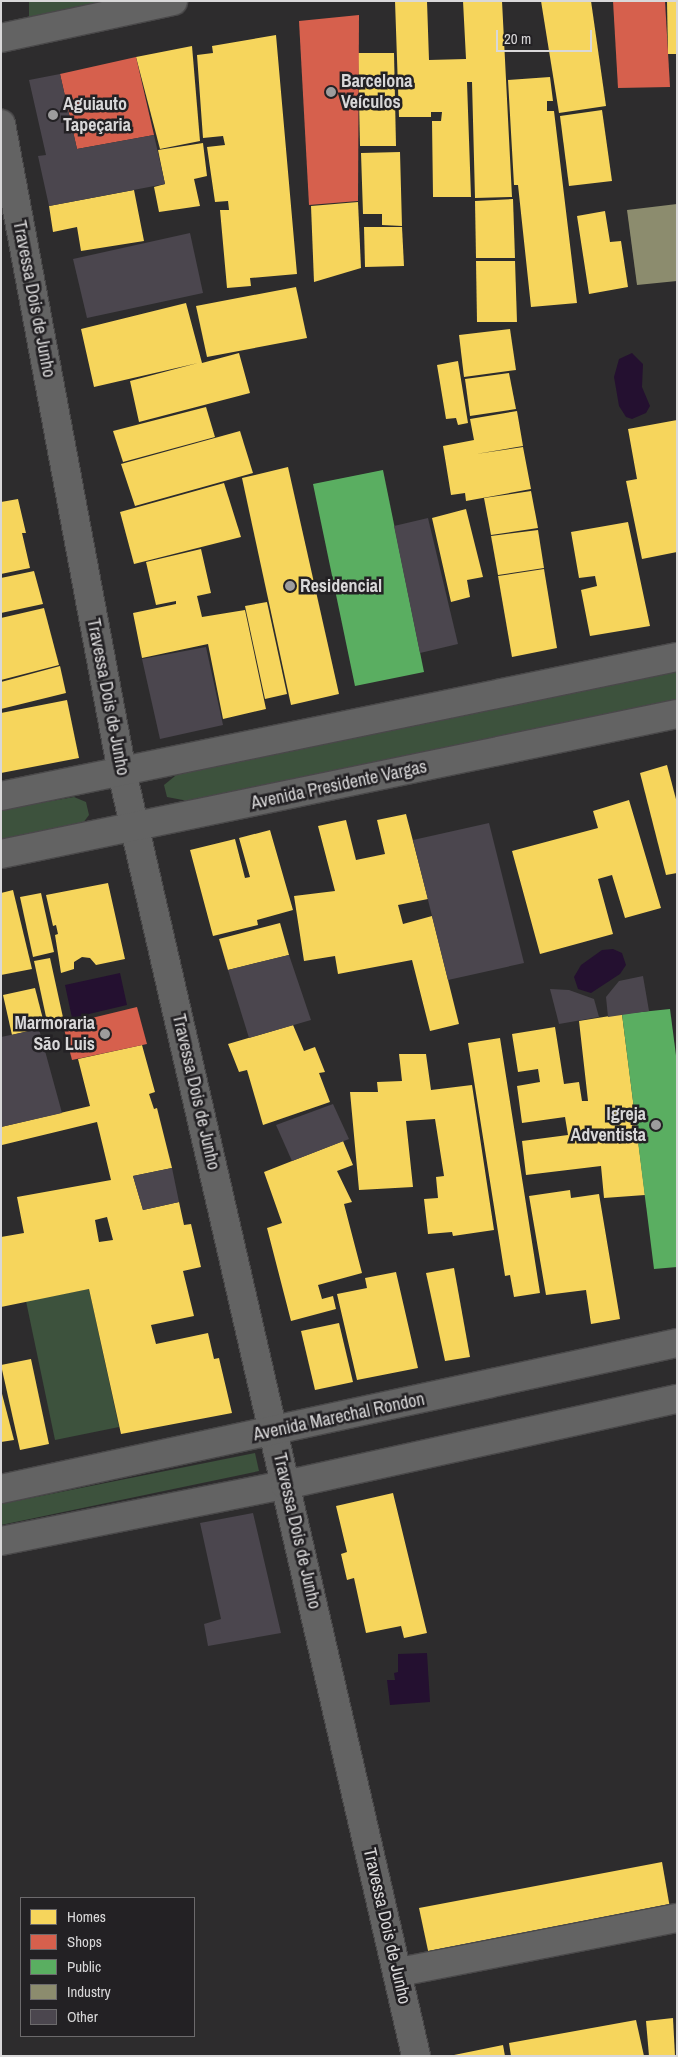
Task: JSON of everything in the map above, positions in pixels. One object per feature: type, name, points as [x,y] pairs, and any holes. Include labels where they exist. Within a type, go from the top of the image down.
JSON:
[{"type":"street","points":[[1,38],[173,1]]},
{"type":"street","name":"Travessa Dois de Junho","points":[[1,124],[122,772],[399,1972],[416,2056]]},
{"type":"street","points":[[1,796],[677,657]]},
{"type":"street","name":"Avenida Presidente Vargas","points":[[1,854],[677,714]]},
{"type":"street","name":"Avenida Marechal Rondon","points":[[1,1489],[677,1344]]},
{"type":"street","points":[[1,1541],[286,1485],[677,1399]]},
{"type":"street","points":[[399,1972],[677,1918]]},
{"type":"green space","points":[[29,1],[118,1],[29,20]]},
{"type":"green space","points":[[677,670],[677,700],[188,801],[167,797],[164,785],[180,772]]},
{"type":"green space","points":[[74,797],[86,802],[89,815],[80,827],[1,842],[1,810]]},
{"type":"green space","points":[[89,1289],[119,1427],[55,1440],[26,1301]]},
{"type":"green space","points":[[255,1453],[259,1471],[1,1525],[1,1504]]},
{"type":"shaded area","points":[[632,353],[643,364],[642,387],[650,406],[646,413],[632,419],[626,417],[619,406],[614,377],[619,359]]},
{"type":"shaded area","points":[[613,949],[622,953],[626,965],[620,974],[591,993],[578,989],[574,977],[581,965],[602,950]]},
{"type":"shaded area","points":[[120,973],[127,1005],[72,1018],[65,985]]},
{"type":"shaded area","points":[[427,1653],[430,1702],[390,1705],[387,1680],[395,1680],[394,1673],[398,1672],[398,1654]]},
{"type":"building: Homes","points":[[395,1],[427,1],[429,60],[466,59],[463,1],[502,1],[512,197],[475,198],[472,82],[467,82],[471,197],[433,197],[432,121],[441,121],[442,112],[431,112],[431,117],[399,117]]},
{"type":"building: Homes","points":[[541,1],[591,1],[606,106],[559,113]]},
{"type":"building: Homes","points":[[667,1],[677,1],[677,54],[668,54]]},
{"type":"building: Homes","points":[[276,35],[297,274],[250,278],[251,286],[227,288],[220,210],[229,210],[228,201],[215,202],[207,147],[225,145],[223,136],[203,138],[197,55],[213,53],[212,46]]},
{"type":"building: Homes","points":[[192,46],[200,141],[160,149],[136,57]]},
{"type":"building: Homes","points":[[358,53],[394,53],[396,146],[360,146]]},
{"type":"building: Homes","points":[[550,77],[553,101],[547,101],[547,111],[554,111],[577,303],[531,307],[518,185],[514,185],[508,80]]},
{"type":"building: Homes","points":[[602,110],[612,181],[569,186],[560,116]]},
{"type":"building: Homes","points":[[203,143],[207,176],[194,179],[200,206],[159,212],[154,187],[165,184],[158,150]]},
{"type":"building: Homes","points":[[400,152],[402,226],[382,225],[382,214],[363,214],[361,153]]},
{"type":"building: Homes","points":[[134,190],[144,241],[81,251],[77,227],[53,232],[49,206]]},
{"type":"building: Homes","points":[[513,199],[515,258],[476,258],[475,201]]},
{"type":"building: Homes","points":[[358,202],[361,268],[314,282],[311,206]]},
{"type":"building: Homes","points":[[605,211],[610,242],[621,241],[628,287],[589,294],[577,216]]},
{"type":"building: Homes","points":[[364,227],[402,227],[404,266],[365,267]]},
{"type":"building: Homes","points":[[476,261],[515,261],[517,322],[477,322]]},
{"type":"building: Homes","points":[[296,287],[307,338],[207,357],[196,306]]},
{"type":"building: Homes","points":[[186,303],[202,363],[239,353],[250,393],[139,422],[130,381],[198,363],[94,387],[81,329]]},
{"type":"building: Homes","points":[[510,329],[516,370],[464,377],[459,335]]},
{"type":"building: Homes","points":[[458,361],[468,423],[458,425],[456,418],[446,419],[437,365]]},
{"type":"building: Homes","points":[[509,373],[516,409],[470,416],[465,379]]},
{"type":"building: Homes","points":[[206,407],[215,437],[123,462],[113,431]]},
{"type":"building: Homes","points":[[517,411],[523,446],[476,454],[523,447],[531,489],[466,501],[465,493],[451,495],[443,446],[474,440],[470,419]]},
{"type":"building: Homes","points":[[677,420],[677,552],[642,559],[626,481],[637,479],[628,429]]},
{"type":"building: Homes","points":[[240,431],[253,473],[135,506],[121,464]]},
{"type":"building: Homes","name":"Residencial","points":[[288,467],[339,694],[291,705],[242,478]]},
{"type":"building: Homes","points":[[224,483],[241,537],[134,564],[120,512]]},
{"type":"building: Homes","points":[[531,491],[538,528],[491,535],[484,498]]},
{"type":"building: Homes","points":[[18,499],[26,533],[22,533],[30,568],[1,574],[1,502]]},
{"type":"building: Homes","points":[[466,509],[483,577],[467,580],[470,597],[451,602],[432,518]]},
{"type":"building: Homes","points":[[628,522],[650,626],[590,636],[581,590],[597,586],[595,576],[579,578],[571,532]]},
{"type":"building: Homes","points":[[538,530],[544,568],[498,575],[491,536]]},
{"type":"building: Homes","points":[[201,549],[211,593],[197,596],[202,617],[245,610],[266,709],[223,719],[208,644],[142,658],[133,613],[176,604],[176,601],[156,605],[146,562]]},
{"type":"building: Homes","points":[[544,569],[557,648],[512,657],[498,576]]},
{"type":"building: Homes","points":[[34,571],[43,604],[1,613],[1,578]]},
{"type":"building: Homes","points":[[267,602],[287,694],[265,699],[245,606]]},
{"type":"building: Homes","points":[[44,608],[59,665],[1,680],[1,618]]},
{"type":"building: Homes","points":[[60,666],[66,693],[1,709],[1,682]]},
{"type":"building: Homes","points":[[67,700],[79,758],[1,773],[1,713]]},
{"type":"building: Homes","points":[[667,765],[677,803],[677,873],[666,875],[640,773]]},
{"type":"building: Homes","points":[[629,800],[661,908],[625,918],[612,875],[598,879],[613,934],[540,954],[512,851],[598,828],[593,811]]},
{"type":"building: Homes","points":[[406,814],[428,899],[398,905],[403,924],[432,916],[459,1024],[430,1031],[412,960],[338,974],[335,956],[304,961],[294,896],[335,891],[318,826],[346,820],[356,860],[385,854],[377,820]]},
{"type":"building: Homes","points":[[270,830],[293,910],[257,920],[258,925],[213,936],[190,850],[235,839],[245,878],[250,877],[239,838]]},
{"type":"building: Homes","points":[[108,883],[125,959],[96,965],[90,958],[82,957],[74,962],[74,969],[61,973],[55,935],[58,934],[56,925],[53,926],[46,895]]},
{"type":"building: Homes","points":[[13,890],[32,969],[1,975],[1,893]]},
{"type":"building: Homes","points":[[41,893],[54,952],[33,957],[20,897]]},
{"type":"building: Homes","points":[[280,923],[289,955],[228,970],[219,939]]},
{"type":"building: Homes","points":[[50,958],[64,1022],[48,1026],[34,961]]},
{"type":"building: Homes","points":[[35,988],[45,1027],[12,1035],[3,995]]},
{"type":"building: Homes","points":[[622,1014],[645,1195],[604,1198],[601,1166],[526,1175],[522,1141],[568,1135],[565,1117],[522,1123],[517,1086],[540,1082],[538,1069],[518,1072],[512,1034],[555,1027],[564,1084],[579,1082],[582,1101],[588,1101],[579,1021]]},
{"type":"building: Homes","points":[[293,1025],[304,1051],[315,1047],[325,1072],[319,1073],[330,1102],[263,1125],[247,1070],[239,1072],[228,1044]]},
{"type":"building: Homes","points":[[500,1038],[540,1293],[514,1297],[510,1275],[505,1276],[468,1043]]},
{"type":"building: Homes","points":[[142,1045],[155,1092],[149,1094],[154,1109],[157,1108],[172,1168],[133,1176],[143,1210],[179,1202],[184,1225],[191,1224],[201,1267],[183,1271],[194,1316],[151,1325],[156,1344],[208,1333],[214,1359],[219,1358],[232,1413],[121,1434],[89,1289],[1,1307],[1,1237],[24,1233],[17,1197],[111,1180],[97,1122],[2,1145],[1,1127],[90,1106],[78,1059]],"holes":[[[107,1217],[113,1240],[99,1242],[95,1220]]]},
{"type":"building: Homes","points":[[399,1054],[426,1054],[431,1090],[472,1085],[494,1230],[453,1236],[452,1232],[428,1234],[424,1199],[438,1198],[436,1177],[444,1176],[435,1119],[406,1121],[413,1187],[359,1190],[350,1092],[378,1092],[377,1082],[402,1081]]},
{"type":"building: Homes","points":[[343,1141],[353,1165],[337,1171],[352,1202],[344,1204],[362,1273],[318,1285],[322,1299],[333,1296],[336,1309],[291,1321],[267,1228],[282,1223],[264,1172]]},
{"type":"building: Homes","points":[[570,1190],[571,1198],[599,1194],[620,1319],[591,1324],[586,1290],[546,1295],[529,1196]]},
{"type":"building: Homes","points":[[454,1268],[470,1357],[445,1361],[426,1273]]},
{"type":"building: Homes","points":[[396,1272],[418,1368],[357,1380],[337,1294],[367,1288],[365,1278]]},
{"type":"building: Homes","points":[[339,1323],[353,1382],[315,1390],[301,1331]]},
{"type":"building: Homes","points":[[31,1359],[49,1444],[20,1450],[1,1365]]},
{"type":"building: Homes","points":[[1,1390],[14,1440],[1,1442]]},
{"type":"building: Homes","points":[[393,1493],[427,1633],[404,1638],[401,1626],[366,1633],[354,1578],[347,1580],[341,1554],[347,1552],[336,1506]]},
{"type":"building: Homes","points":[[662,1862],[671,1914],[430,1960],[419,1908]]},
{"type":"building: Homes","points":[[673,2018],[675,2056],[649,2056],[646,2021]]},
{"type":"building: Homes","points":[[636,2020],[644,2056],[511,2056],[509,2043]]},
{"type":"building: Homes","points":[[503,2045],[505,2056],[454,2056],[454,2055]]},
{"type":"building: Shops","points":[[613,1],[665,1],[670,87],[618,88]]},
{"type":"building: Shops","name":"Barcelona Veículos","points":[[359,15],[358,201],[309,205],[299,21]]},
{"type":"building: Shops","points":[[136,57],[154,135],[77,149],[60,74]]},
{"type":"building: Shops","name":"Marmoraria São Luis","points":[[137,1007],[147,1044],[72,1060],[63,1025]]},
{"type":"building: Public","points":[[383,470],[424,672],[355,686],[313,484]]},
{"type":"building: Public","name":"Igreja Adventista","points":[[670,1009],[677,1063],[677,1267],[654,1269],[622,1014]]},
{"type":"building: Industry","points":[[677,204],[677,281],[637,285],[627,210]]},
{"type":"building: Other","points":[[60,74],[77,149],[154,135],[165,184],[49,206],[38,156],[46,155],[29,80]]},
{"type":"building: Other","points":[[190,233],[203,293],[87,318],[73,259]]},
{"type":"building: Other","points":[[428,518],[458,644],[420,653],[394,526]]},
{"type":"building: Other","points":[[206,647],[223,725],[160,739],[142,659]]},
{"type":"building: Other","points":[[489,823],[524,963],[448,980],[413,840]]},
{"type":"building: Other","points":[[289,955],[311,1020],[249,1038],[228,970]]},
{"type":"building: Other","points":[[643,976],[649,1011],[608,1017],[606,997],[619,981]]},
{"type":"building: Other","points":[[550,989],[569,990],[594,999],[599,1017],[559,1024]]},
{"type":"building: Other","points":[[39,1029],[62,1113],[1,1127],[1,1037]]},
{"type":"building: Other","points":[[333,1104],[349,1139],[292,1161],[276,1125]]},
{"type":"building: Other","points":[[172,1168],[179,1202],[143,1210],[133,1176]]},
{"type":"building: Other","points":[[253,1513],[281,1633],[208,1646],[204,1624],[221,1619],[200,1523]]},
{"type":"place","name":"Barcelona Veículos","points":[[331,92]]},
{"type":"place","name":"Aguiauto Tapeçaria","points":[[53,115]]},
{"type":"place","name":"Residencial","points":[[290,586]]},
{"type":"place","name":"Marmoraria São Luis","points":[[105,1034]]},
{"type":"place","name":"Igreja Adventista","points":[[656,1125]]}]
